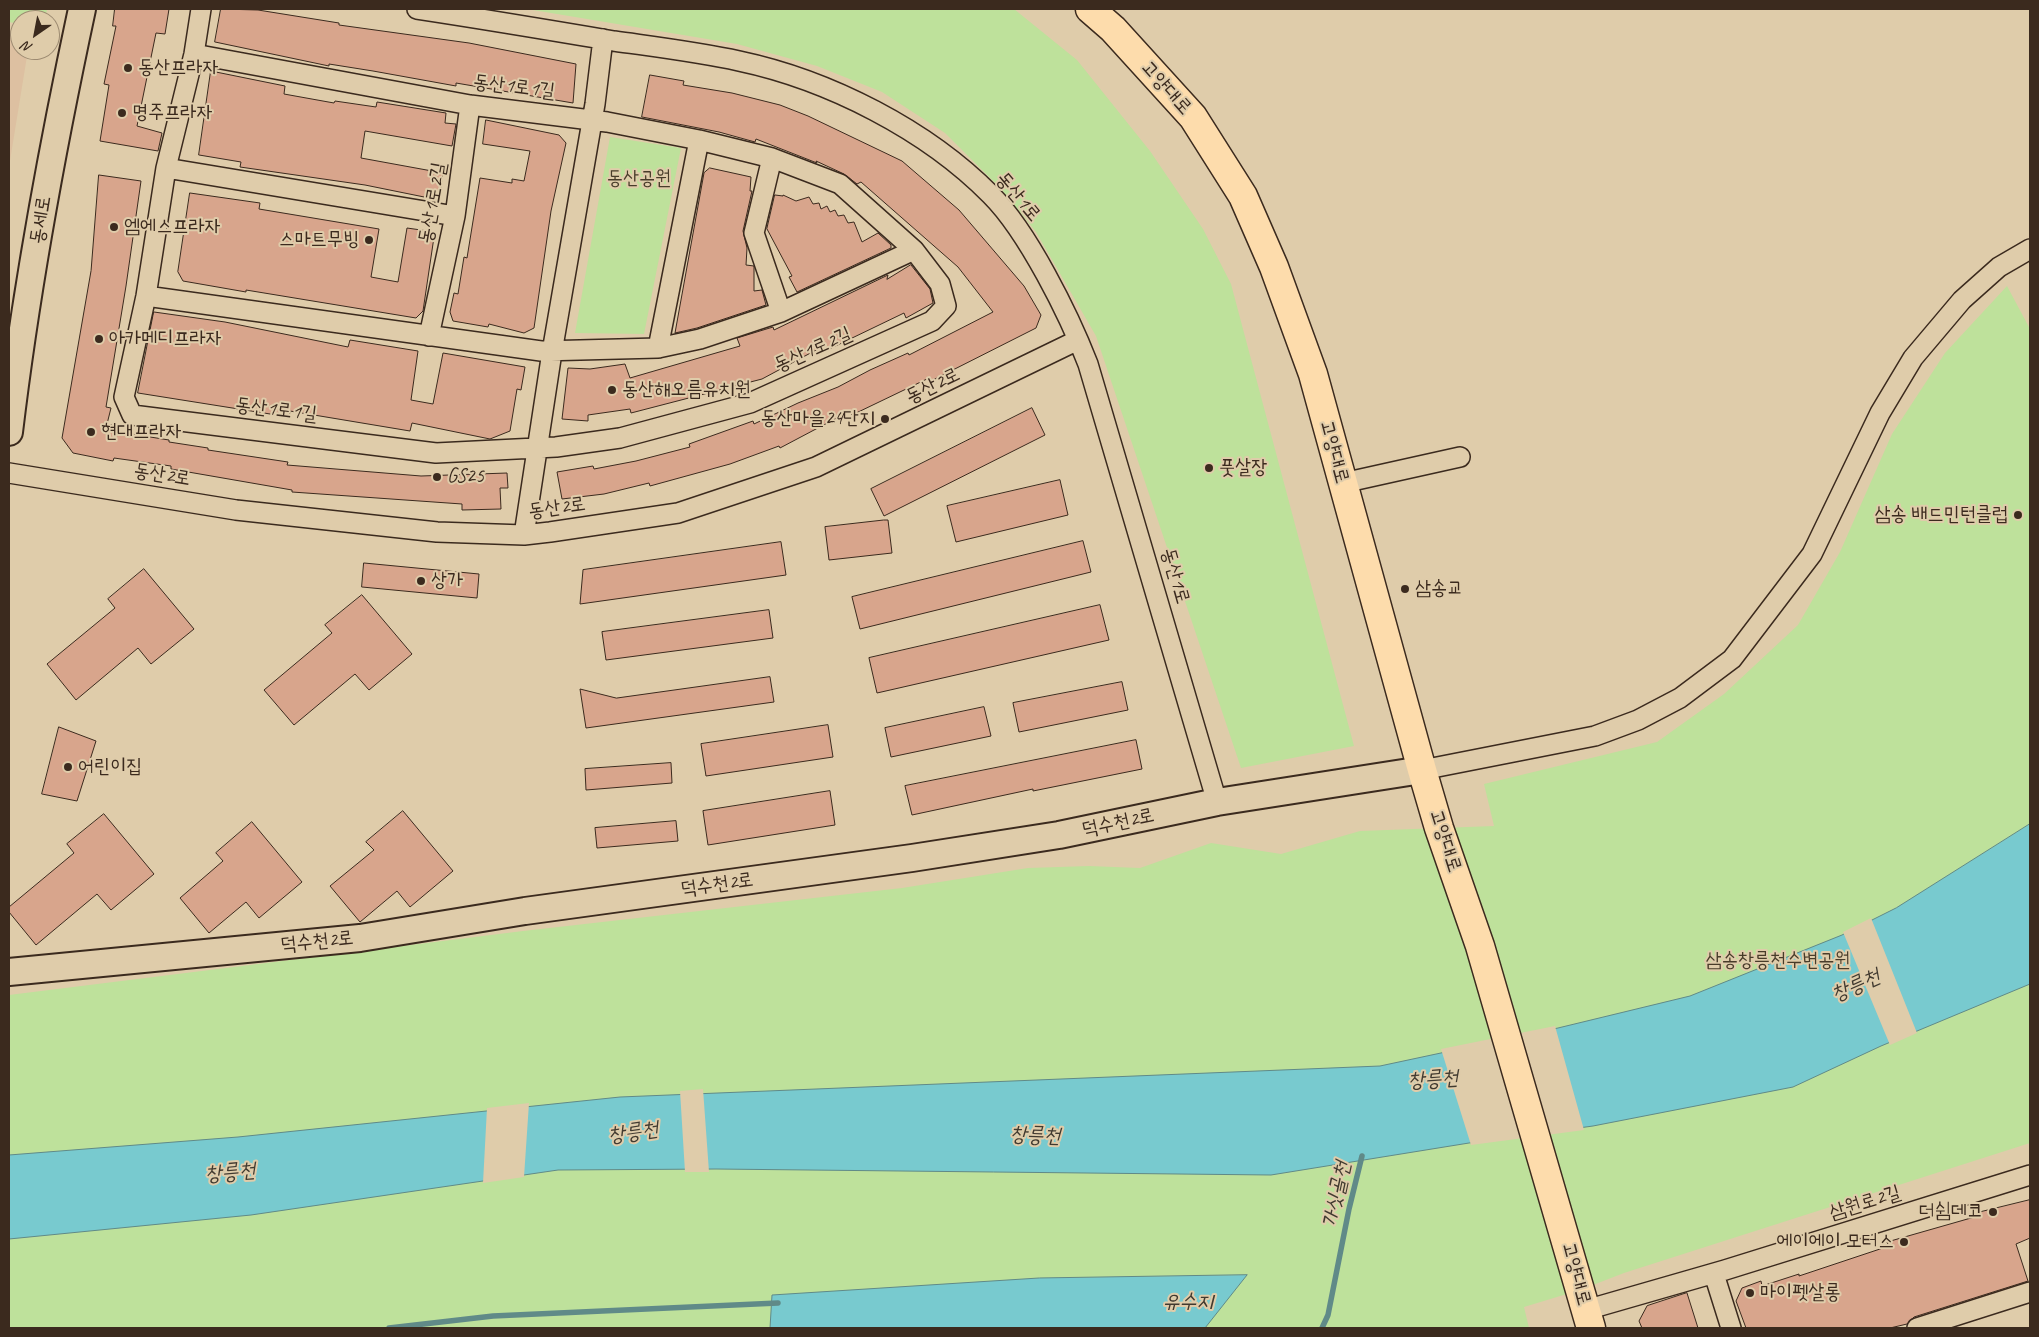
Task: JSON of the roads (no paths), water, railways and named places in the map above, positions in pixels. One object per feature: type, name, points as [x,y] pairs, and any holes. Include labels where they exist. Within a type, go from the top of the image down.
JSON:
[{"type":"main road","name":"고양대로","points":[[1090,9],[1113,29],[1193,118],[1243,196],[1274,266],[1313,374],[1422,770],[1439,828],[1480,946],[1589,1319]]},
{"type":"street","name":"동세로","points":[[9,432],[12,371],[52,152],[82,9]]},
{"type":"street","name":"동산1로1길","points":[[201,9],[194,54],[166,168],[146,296],[124,397],[132,415],[436,453],[538,447]]},
{"type":"street","name":"동산1로","points":[[417,9],[740,61],[803,80],[869,108],[939,149],[992,196],[1025,239],[1078,340],[1145,556],[1217,802]]},
{"type":"street","points":[[524,535],[552,352],[592,120],[603,39]]},
{"type":"street","name":"동산1로1길","points":[[194,54],[470,105],[592,120]]},
{"type":"street","name":"동산1로2길","points":[[429,336],[455,216],[470,105]]},
{"type":"street","name":"동산1로2길","points":[[538,447],[556,447],[620,438],[750,402],[932,321],[946,306],[940,284],[914,250],[840,184],[772,158],[699,140],[592,120]]},
{"type":"street","points":[[658,348],[699,140]]},
{"type":"street","points":[[772,158],[754,233],[781,312]]},
{"type":"street","points":[[166,168],[455,216]]},
{"type":"street","points":[[1422,770],[1568,744],[1595,736],[1638,720],[1680,698],[1732,659],[1812,554],[1880,413],[1913,358],[1962,300],[1999,267],[2030,249]]},
{"type":"street","points":[[146,296],[552,352],[658,348],[700,338],[781,312],[914,250]]},
{"type":"street","name":"동산2로","points":[[9,473],[236,510],[437,532],[524,535],[678,514],[772,483],[816,467],[1078,340]]},
{"type":"street","points":[[1343,484],[1460,457]]},
{"type":"street","name":"덕수천2로","points":[[9,972],[360,938],[526,911],[912,858],[1059,835],[1217,802],[1422,770]]},
{"type":"street","name":"삼원로2길","points":[[1589,1319],[1714,1274],[2030,1175]]},
{"type":"street","points":[[1714,1274],[1731,1328]]},
{"type":"street","points":[[1917,1328],[2030,1292]]},
{"type":"water","name":"창릉천","points":[[2030,824],[2030,984],[1881,1046],[1793,1087],[1593,1126],[1469,1143],[1271,1175],[716,1169],[558,1170],[251,1215],[9,1239],[9,1155],[238,1137],[620,1097],[1380,1066],[1558,1028],[1690,996],[1842,935],[1896,908]]},
{"type":"water","name":"유수지","points":[[1247,1275],[1205,1328],[770,1328],[772,1295],[1039,1278]]},
{"type":"waterway","name":"가싯골천","points":[[1322,1328],[1328,1315],[1349,1209],[1362,1156]]},
{"type":"waterway","points":[[389,1328],[493,1316],[778,1303]]},
{"type":"place","name":"동산프라자","points":[[128,68]]},
{"type":"place","name":"명주프라자","points":[[122,113]]},
{"type":"place","name":"엠에스프라자","points":[[114,227]]},
{"type":"place","name":"스마트무빙","points":[[369,240]]},
{"type":"place","name":"아카메디프라자","points":[[99,339]]},
{"type":"place","name":"동산해오름유치원","points":[[612,390]]},
{"type":"place","name":"동산마을24단지","points":[[885,419]]},
{"type":"place","name":"현대프라자","points":[[91,432]]},
{"type":"place","name":"풋살장","points":[[1209,468]]},
{"type":"place","name":"GS25","points":[[437,477]]},
{"type":"place","name":"삼송 배드민턴클럽","points":[[2018,515]]},
{"type":"place","name":"상가","points":[[421,581]]},
{"type":"place","name":"삼송교","points":[[1405,589]]},
{"type":"place","name":"어린이집","points":[[68,767]]},
{"type":"place","name":"더쉼데코","points":[[1993,1212]]},
{"type":"place","name":"에이에이 모터스","points":[[1904,1242]]},
{"type":"place","name":"마이펫살롱","points":[[1750,1293]]},
{"type":"park label","name":"동산공원","points":[[639,179]]},
{"type":"park label","name":"삼송창릉천수변공원","points":[[1778,961]]}]
